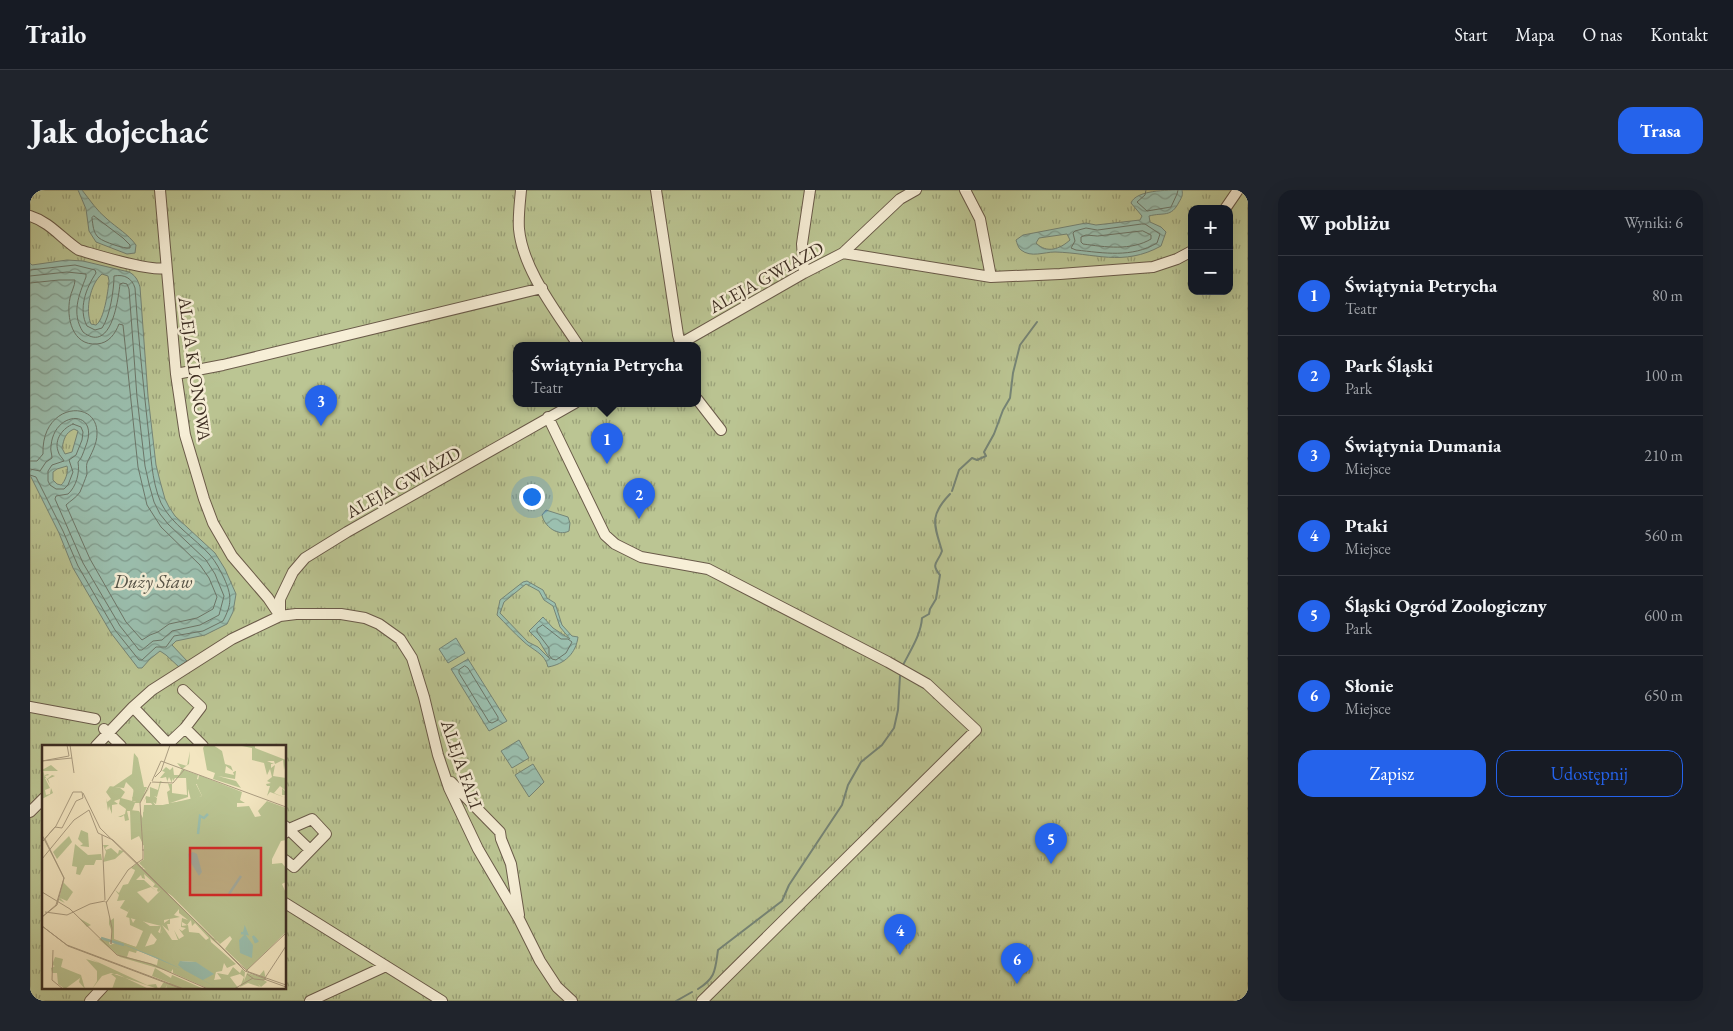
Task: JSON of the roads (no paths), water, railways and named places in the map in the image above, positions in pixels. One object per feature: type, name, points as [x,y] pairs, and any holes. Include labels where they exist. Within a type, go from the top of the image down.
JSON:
[{"type":"street","name":"ALEJA KLONOWA","points":[[160,190],[176,374],[185,435],[210,516],[232,556],[268,598],[280,616]]},
{"type":"street","points":[[521,190],[519,229],[529,262],[535,278],[576,342]]},
{"type":"street","points":[[656,190],[679,342]]},
{"type":"street","points":[[804,273],[802,244],[810,190]]},
{"type":"street","points":[[843,253],[900,199],[916,190]]},
{"type":"street","points":[[965,190],[980,218],[992,277]]},
{"type":"street","points":[[1228,205],[1238,190]]},
{"type":"street","points":[[30,216],[45,222],[79,250],[142,266],[166,268]]},
{"type":"street","name":"ALEJA GWIAZD","points":[[685,342],[804,273],[843,253],[992,277],[1153,267],[1188,253]]},
{"type":"street","points":[[176,374],[223,365],[542,288]]},
{"type":"street","points":[[701,404],[721,430]]},
{"type":"street","name":"ALEJA GWIAZD","points":[[280,616],[280,599],[293,572],[306,558],[347,532],[567,407]]},
{"type":"street","points":[[548,417],[604,535],[615,544],[641,557],[708,569],[927,684],[976,730],[702,1001]]},
{"type":"street","name":"ALEJA FALI","points":[[280,616],[302,614],[356,616],[379,624],[400,639],[416,668],[438,755],[449,788],[478,849],[519,919],[540,961],[557,987],[572,1001]]},
{"type":"street","points":[[97,745],[106,731],[122,714],[133,707],[139,697],[232,640],[280,616]]},
{"type":"street","points":[[133,707],[169,745],[201,707],[183,690]]},
{"type":"street","points":[[30,707],[95,719]]},
{"type":"street","points":[[185,728],[202,745]]},
{"type":"street","points":[[106,731],[119,745]]},
{"type":"street","points":[[449,788],[451,782],[500,832],[511,864],[519,919]]},
{"type":"street","points":[[30,812],[42,800]]},
{"type":"street","points":[[286,861],[294,867],[326,834],[312,819],[286,829],[310,850]]},
{"type":"street","points":[[286,904],[442,1001]]},
{"type":"street","points":[[310,1001],[386,966]]},
{"type":"street","points":[[90,1001],[102,988]]},
{"type":"water","points":[[78,190],[82,190],[100,212],[133,241],[136,245],[135,253],[127,254],[96,242],[89,231],[86,209]]},
{"type":"water","points":[[1182,190],[1180,200],[1173,210],[1167,214],[1149,216],[1150,222],[1161,227],[1166,232],[1161,246],[1147,252],[1121,257],[1055,252],[1029,254],[1021,250],[1017,244],[1016,240],[1023,235],[1086,223],[1096,225],[1140,220],[1142,216],[1131,203],[1139,195]],"holes":[[[1067,234],[1070,240],[1062,246],[1053,249],[1045,248],[1036,243],[1039,238]]]},
{"type":"water","name":"Duży Staw","points":[[67,260],[83,261],[129,272],[135,276],[139,284],[148,396],[156,465],[165,499],[175,516],[215,553],[225,569],[236,594],[233,612],[227,624],[205,635],[176,641],[172,645],[187,661],[179,667],[160,651],[142,668],[138,668],[111,633],[73,568],[59,533],[30,475],[30,263],[32,265]],"holes":[[[102,274],[108,276],[109,281],[103,312],[96,325],[91,324],[88,312],[94,284]],[[74,429],[78,431],[72,452],[65,454],[62,448],[63,442]],[[67,466],[66,476],[61,485],[53,480],[53,472]]]},
{"type":"water","points":[[546,510],[568,517],[570,523],[569,531],[560,533],[552,529],[543,519],[542,515]]},
{"type":"water","points":[[527,581],[543,590],[547,598],[555,603],[562,625],[572,636],[578,637],[575,648],[569,657],[554,666],[548,667],[544,658],[523,641],[497,615],[500,600]],"holes":[[[526,584],[539,591],[544,600],[553,606],[560,627],[570,639],[553,628],[543,617],[529,631],[539,641],[550,659],[538,647],[528,642],[500,613],[504,602]]]},
{"type":"water","points":[[456,638],[465,653],[448,663],[439,649]]},
{"type":"water","points":[[468,659],[507,721],[489,731],[451,669]]},
{"type":"water","points":[[519,740],[529,758],[512,768],[501,751]]},
{"type":"water","points":[[533,764],[544,782],[529,797],[515,775]]},
{"type":"waterway","points":[[952,491],[959,470],[972,458],[977,460],[986,456],[984,452],[1010,398],[1013,373],[1020,345],[1037,322]]},
{"type":"waterway","points":[[902,667],[917,637],[922,618],[929,614],[936,599],[940,575],[935,565],[942,551],[935,521],[939,508],[950,494]]},
{"type":"waterway","points":[[698,989],[714,973],[718,950],[782,901],[789,885],[842,805],[848,785],[861,762],[882,745],[894,728],[898,710],[900,676]]},
{"type":"waterway","points":[[676,1001],[692,992]]},
{"type":"place","name":"Świątynia Dumania","points":[[321,426]]},
{"type":"place","name":"Świątynia Petrycha","points":[[607,464]]},
{"type":"place","name":"Park Śląski","points":[[639,519]]},
{"type":"place","name":"Śląski Ogród Zoologiczny","points":[[1051,864]]},
{"type":"place","name":"Ptaki","points":[[900,955]]},
{"type":"place","name":"Słonie","points":[[1017,984]]}]
